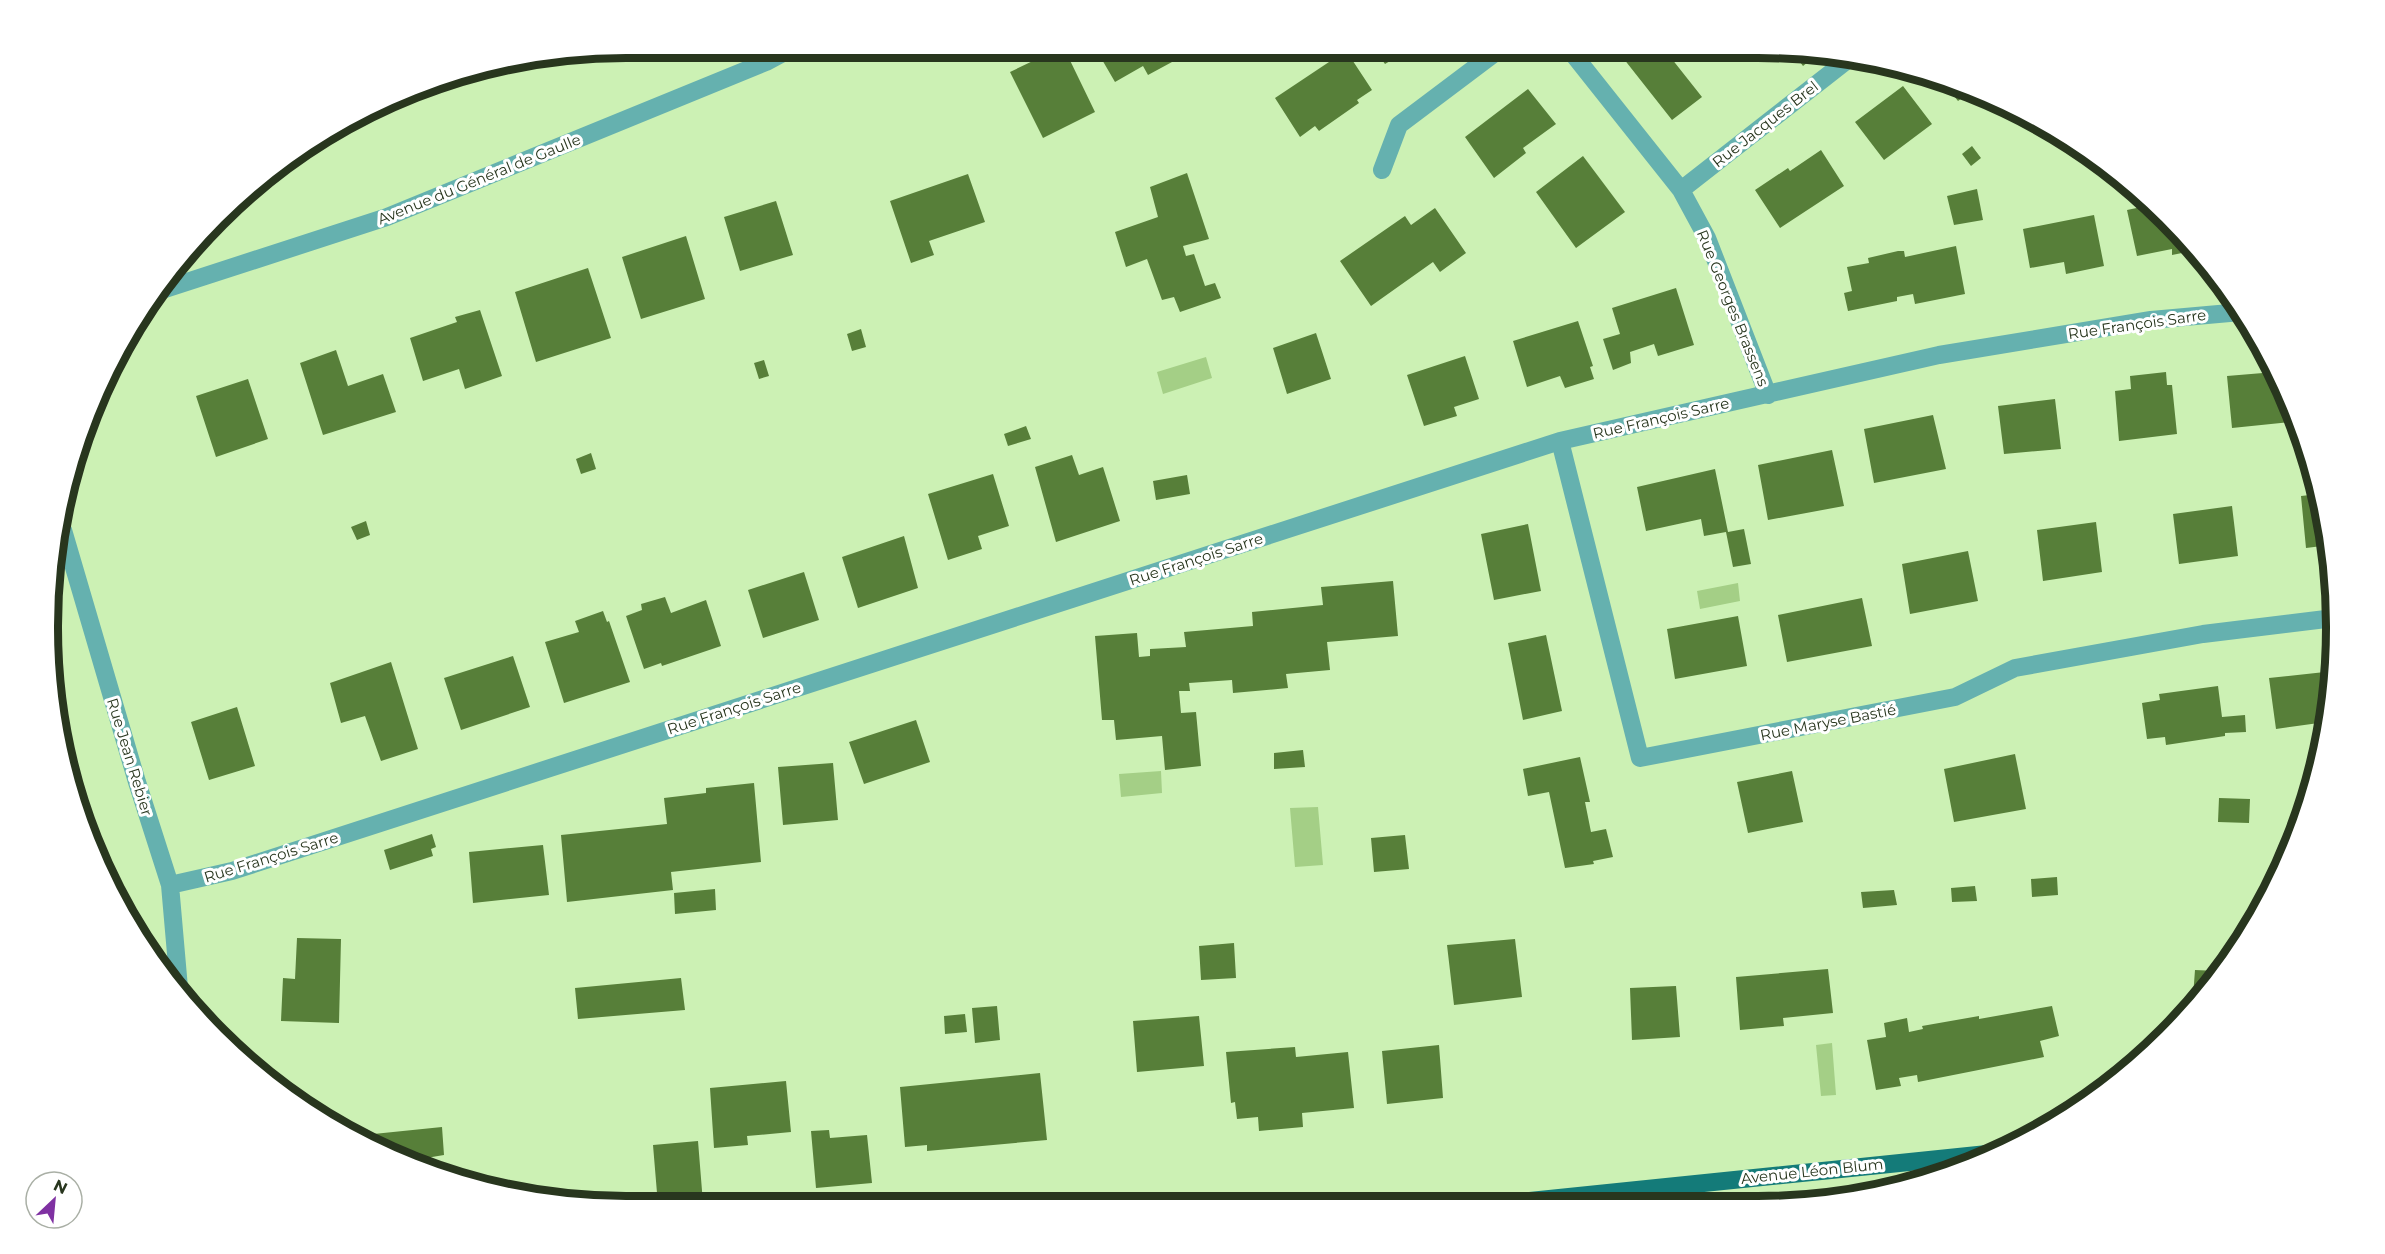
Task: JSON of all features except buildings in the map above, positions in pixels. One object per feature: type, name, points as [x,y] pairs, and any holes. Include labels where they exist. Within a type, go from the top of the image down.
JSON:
[{"type":"main road","name":"Avenue Léon Blum","points":[[1578,1196],[1964,1156]]},
{"type":"street","name":"Avenue du Général de Gaulle","points":[[172,287],[387,217],[757,58]]},
{"type":"street","points":[[1382,170],[1399,124],[1488,58]]},
{"type":"street","name":"Rue Georges Brassens","points":[[1576,58],[1681,190],[1707,238],[1768,395]]},
{"type":"street","name":"Rue Jacques Brel","points":[[1681,190],[1842,65]]},
{"type":"street","name":"Rue François Sarre","points":[[170,885],[242,868],[1560,441],[1950,353],[2151,320],[2232,313]]},
{"type":"street","name":"Rue Maryse Bastié","points":[[1560,441],[1640,758],[1955,698],[2015,668],[2203,634],[2326,619]]},
{"type":"street","name":"Rue Jean Rebier","points":[[65,538],[170,885],[177,974]]},
{"type":"shaded area","points":[[1206,357],[1212,378],[1163,394],[1157,372]]},
{"type":"shaded area","points":[[1738,583],[1740,601],[1700,609],[1697,591]]},
{"type":"shaded area","points":[[1161,771],[1162,793],[1121,797],[1119,774]]},
{"type":"shaded area","points":[[1318,807],[1323,865],[1295,867],[1290,808]]},
{"type":"shaded area","points":[[1832,1043],[1836,1095],[1821,1096],[1816,1045]]}]
